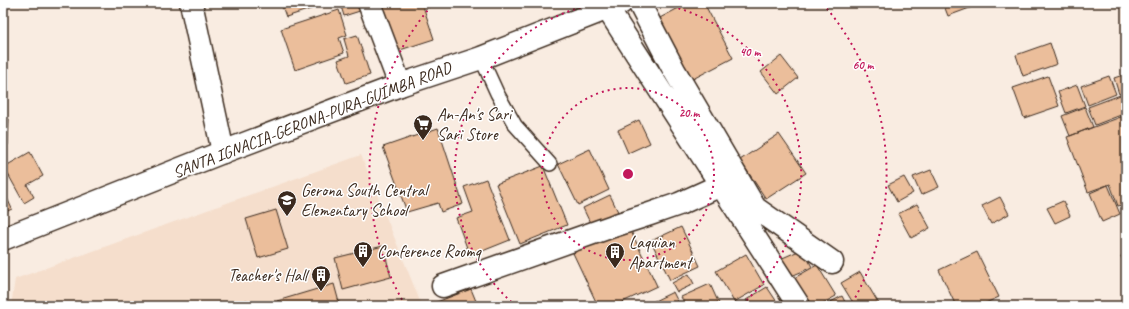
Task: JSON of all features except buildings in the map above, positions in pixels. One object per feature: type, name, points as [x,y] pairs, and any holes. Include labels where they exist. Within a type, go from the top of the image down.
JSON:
[{"type":"street","points":[[191,3],[222,152]]},
{"type":"street","points":[[368,3],[400,85]]},
{"type":"street","points":[[639,3],[674,70],[755,208],[832,262]]},
{"type":"street","points":[[614,6],[721,185],[799,306]]},
{"type":"street","name":"SANTA IGNACIA-GERONA-PURA-GUIMBA ROAD","points":[[3,239],[222,152],[400,85],[481,58],[614,6]]},
{"type":"street","points":[[443,286],[613,226],[658,212],[721,185]]},
{"type":"lane","points":[[481,58],[497,93],[515,125],[550,164]]},
{"type":"shaded area","name":"Gerona South Central Elementary School","points":[[361,155],[422,306],[11,306],[15,279]]},
{"type":"place","name":"An-An's Sari Sari Store","points":[[423,141]]},
{"type":"place","name":"Gerona South Central Elementary School","points":[[287,217]]},
{"type":"place","name":"Conference Roomq","points":[[363,268]]},
{"type":"place","name":"Laquian Apartment","points":[[615,269]]},
{"type":"place","name":"Teacher's Hall","points":[[321,292]]}]
